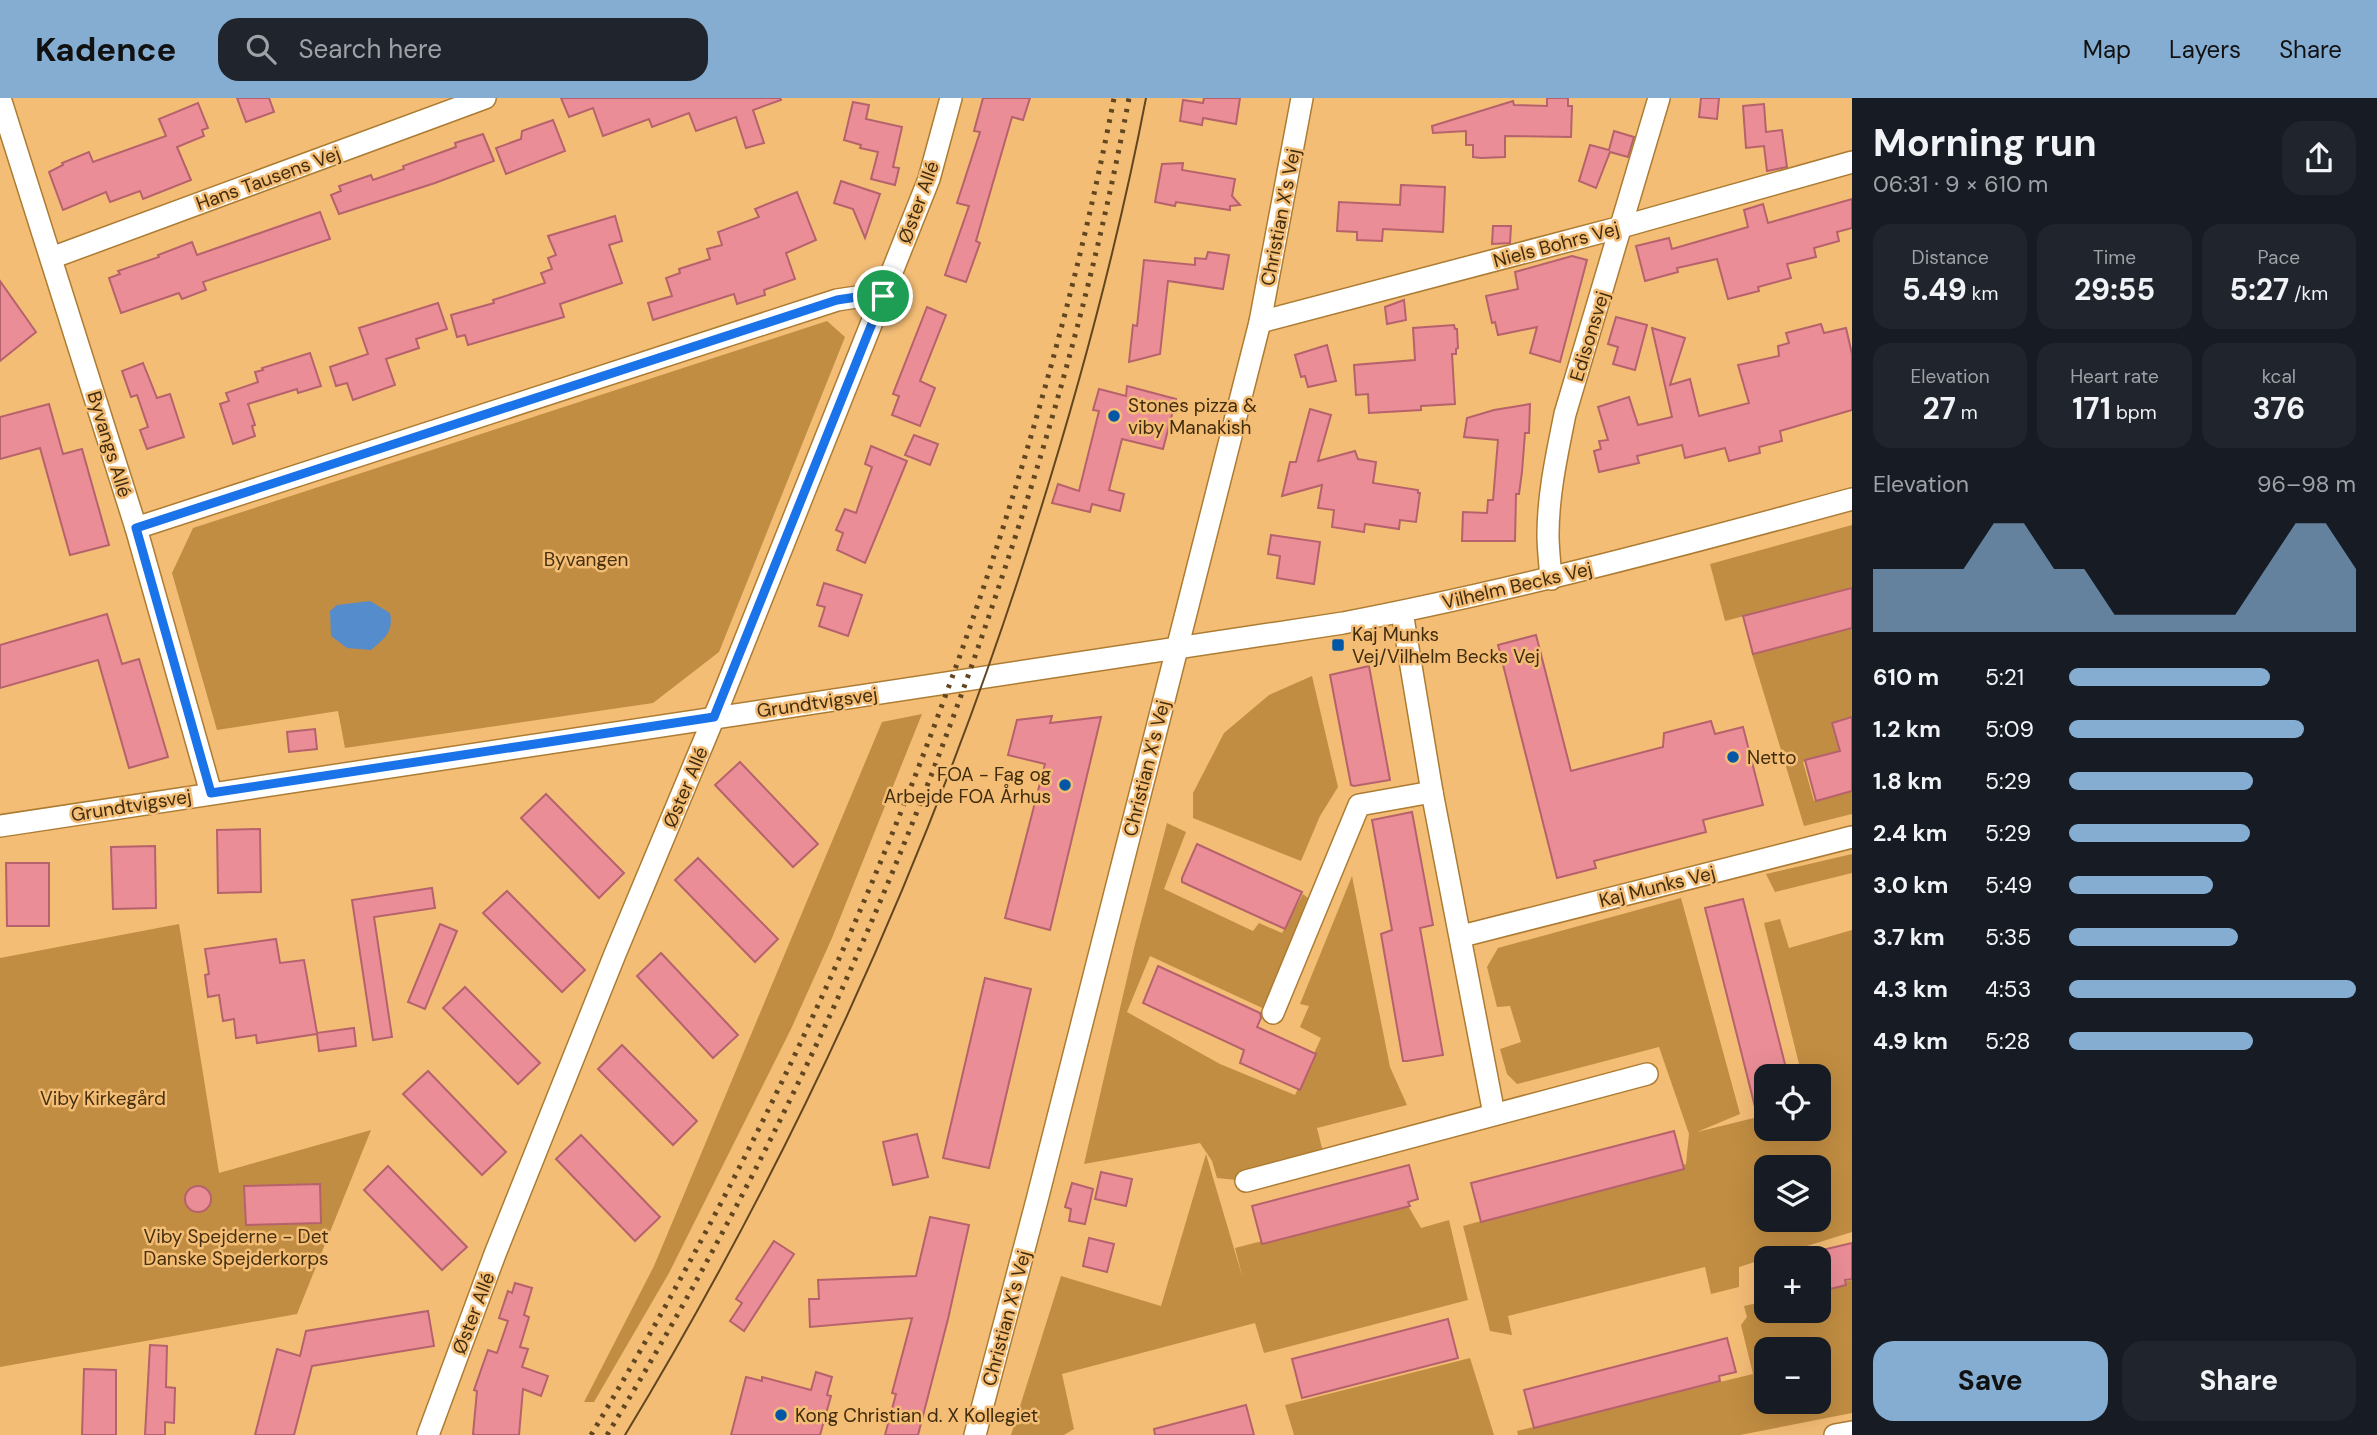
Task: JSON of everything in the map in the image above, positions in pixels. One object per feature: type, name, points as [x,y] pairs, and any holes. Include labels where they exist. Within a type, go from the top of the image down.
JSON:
[{"type":"street","name":"Byvangs Allé","points":[[1,98],[136,528],[211,793]]},
{"type":"street","name":"Hans Tausens Vej","points":[[51,258],[485,98]]},
{"type":"street","name":"Øster Allé","points":[[428,1435],[495,1254],[929,179],[951,98]]},
{"type":"street","name":"Christian X's Vej","points":[[975,1435],[1260,322],[1302,98]]},
{"type":"street","name":"Edisonsvej","points":[[1551,579],[1548,535],[1555,463],[1565,414],[1659,98]]},
{"type":"street","name":"Niels Bohrs Vej","points":[[1260,322],[1621,227],[1852,162]]},
{"type":"street","points":[[136,528],[837,300],[858,296],[883,296]]},
{"type":"street","name":"Vilhelm Becks Vej","points":[[1177,648],[1402,612],[1551,579],[1852,499]]},
{"type":"street","points":[[1402,612],[1494,1114]]},
{"type":"street","name":"Grundtvigsvej","points":[[0,826],[1177,648]]},
{"type":"street","points":[[1273,1013],[1359,805],[1433,792]]},
{"type":"street","name":"Kaj Munks Vej","points":[[1462,936],[1852,837]]},
{"type":"street","points":[[1246,1181],[1647,1073]]},
{"type":"street","points":[[1835,1435],[1852,1432]]},
{"type":"green space","name":"Byvangen","points":[[827,321],[845,337],[719,652],[653,703],[345,748],[338,711],[217,730],[172,573],[193,528]]},
{"type":"green space","points":[[1852,525],[1852,588],[1725,621],[1710,564]]},
{"type":"green space","points":[[1852,625],[1852,748],[1803,762],[1814,801],[1852,791],[1852,814],[1804,826],[1751,651]]},
{"type":"green space","points":[[1312,676],[1338,787],[1320,816],[1301,861],[1193,818],[1193,793],[1224,733],[1269,695]]},
{"type":"green space","points":[[922,714],[832,938],[791,1029],[669,1273],[594,1402],[584,1402],[654,1266],[882,722]]},
{"type":"green space","points":[[1167,823],[1186,832],[1164,889],[1253,931],[1259,923],[1282,933],[1303,894],[1309,899],[1273,1013],[1150,956],[1127,1012],[1220,1064],[1295,1095],[1321,1038],[1300,1027],[1309,1006],[1300,1004],[1352,876],[1390,1067],[1407,1105],[1317,1128],[1325,1160],[1246,1181],[1217,1178],[1212,1161],[1200,1143],[1084,1164],[1134,948]]},
{"type":"green space","points":[[1852,854],[1852,873],[1775,892],[1766,874]]},
{"type":"green space","points":[[1681,898],[1740,1114],[1697,1132],[1754,1118],[1754,1141],[1831,1141],[1831,1064],[1799,1064],[1764,923],[1780,919],[1789,948],[1852,930],[1852,1232],[1807,1246],[1754,1246],[1754,1262],[1739,1267],[1739,1287],[1711,1294],[1705,1267],[1508,1316],[1512,1335],[1490,1331],[1463,1226],[1686,1164],[1689,1134],[1659,1047],[1517,1084],[1507,1074],[1500,1049],[1521,1042],[1510,1006],[1497,1007],[1487,967],[1498,948]]},
{"type":"green space","points":[[179,924],[219,1173],[371,1130],[297,1314],[0,1367],[0,958]]},
{"type":"green space","points":[[1206,1154],[1243,1279],[1235,1248],[1407,1204],[1421,1228],[1449,1220],[1468,1300],[1264,1353],[1255,1323],[1062,1374],[1074,1429],[1064,1435],[1011,1435],[1061,1276],[1161,1306]]},
{"type":"green space","points":[[1852,1280],[1852,1413],[1740,1435],[1518,1435],[1517,1431],[1753,1374],[1741,1325],[1747,1317],[1744,1306],[1754,1304],[1754,1323],[1831,1323],[1831,1285]]},
{"type":"green space","points":[[1470,1358],[1494,1435],[1294,1435],[1285,1405]]},
{"type":"water","points":[[370,601],[390,613],[391,625],[380,642],[371,650],[347,648],[331,636],[330,611],[337,605]]},
{"type":"building","points":[[237,98],[269,98],[274,112],[246,122]]},
{"type":"building","points":[[561,98],[781,100],[753,110],[764,143],[746,148],[736,117],[696,131],[689,113],[652,127],[649,119],[603,136],[593,108],[569,117]]},
{"type":"building","points":[[983,98],[1030,98],[1023,120],[1012,117],[976,241],[980,243],[966,282],[945,275],[969,206],[957,203],[980,132],[974,131]]},
{"type":"building","points":[[1204,98],[1240,98],[1236,124],[1203,118],[1202,125],[1180,121],[1183,100],[1203,103]]},
{"type":"building","points":[[1547,98],[1568,98],[1568,106],[1572,106],[1571,137],[1505,136],[1505,157],[1481,158],[1473,157],[1473,145],[1466,145],[1466,131],[1433,133],[1432,126],[1513,101],[1514,105],[1547,106]]},
{"type":"building","points":[[1701,98],[1719,98],[1717,119],[1699,117]]},
{"type":"building","points":[[853,102],[869,105],[866,119],[902,127],[893,167],[899,168],[895,185],[871,179],[878,152],[860,148],[861,145],[844,140]]},
{"type":"building","points":[[198,103],[208,128],[202,130],[204,136],[177,147],[191,180],[143,199],[140,191],[110,202],[106,192],[63,210],[49,172],[63,165],[62,163],[89,152],[93,162],[166,136],[159,119]]},
{"type":"building","points":[[1764,104],[1766,132],[1782,130],[1787,167],[1767,171],[1764,146],[1746,148],[1743,106]]},
{"type":"building","points":[[553,120],[565,151],[506,174],[496,148],[521,139],[522,131]]},
{"type":"building","points":[[1614,131],[1634,137],[1628,157],[1610,152],[1596,188],[1579,181],[1590,145],[1609,150]]},
{"type":"building","points":[[483,134],[494,161],[339,214],[331,195],[341,191],[339,186],[371,175],[373,180],[404,169],[403,166]]},
{"type":"building","points":[[1183,163],[1182,170],[1235,179],[1232,196],[1240,205],[1230,206],[1230,210],[1176,202],[1175,206],[1155,202],[1162,164]]},
{"type":"building","points":[[841,181],[880,194],[865,238],[853,209],[834,203]]},
{"type":"building","points":[[1401,185],[1445,187],[1443,232],[1383,229],[1382,241],[1357,240],[1357,232],[1337,231],[1339,202],[1400,205]]},
{"type":"building","points":[[797,192],[816,240],[786,253],[795,279],[764,290],[765,295],[737,304],[734,294],[653,320],[648,303],[672,296],[666,278],[680,273],[679,269],[710,259],[707,249],[722,245],[718,232],[759,217],[755,209]]},
{"type":"building","points":[[1852,199],[1852,228],[1837,232],[1839,241],[1814,248],[1816,257],[1787,264],[1791,278],[1758,287],[1759,291],[1728,299],[1717,259],[1677,268],[1678,272],[1645,281],[1636,246],[1669,238],[1672,249],[1748,227],[1744,210],[1763,204],[1768,223]]},
{"type":"building","points":[[320,212],[330,239],[203,282],[206,290],[182,299],[179,293],[121,313],[109,278],[120,274],[118,271],[192,242],[197,255]]},
{"type":"building","points":[[615,216],[622,241],[609,245],[622,283],[560,304],[564,317],[468,345],[465,335],[457,337],[451,315],[494,303],[493,300],[545,283],[541,273],[552,269],[548,258],[556,255],[548,236]]},
{"type":"building","points":[[1493,226],[1511,226],[1510,243],[1492,244]]},
{"type":"building","points":[[1208,252],[1229,255],[1223,289],[1168,281],[1160,354],[1129,362],[1133,325],[1137,326],[1144,260],[1195,265],[1195,258],[1206,259]]},
{"type":"building","points":[[1572,256],[1587,260],[1560,362],[1530,353],[1537,327],[1498,335],[1495,322],[1492,323],[1486,296],[1518,289],[1515,272]]},
{"type":"building","points":[[0,281],[36,332],[0,361]]},
{"type":"building","points":[[1404,300],[1406,320],[1387,324],[1385,307]]},
{"type":"building","points":[[438,303],[447,329],[416,339],[419,348],[386,359],[395,385],[353,400],[347,383],[336,386],[330,367],[368,354],[359,328]]},
{"type":"building","points":[[927,307],[946,315],[920,381],[935,388],[920,426],[892,415],[899,396],[893,394]]},
{"type":"building","points":[[1616,317],[1647,325],[1635,370],[1613,364],[1618,347],[1608,344]]},
{"type":"building","points":[[1821,324],[1824,333],[1846,328],[1852,354],[1852,410],[1780,431],[1782,441],[1759,447],[1760,453],[1729,461],[1725,448],[1685,458],[1682,445],[1637,456],[1639,463],[1599,472],[1594,451],[1601,449],[1599,441],[1608,440],[1598,407],[1629,397],[1638,425],[1672,417],[1652,328],[1685,338],[1670,385],[1690,379],[1699,416],[1749,403],[1738,365],[1779,356],[1778,346],[1789,343],[1786,333]]},
{"type":"building","points":[[1454,325],[1457,329],[1458,348],[1456,354],[1452,354],[1455,404],[1421,406],[1421,410],[1369,413],[1368,394],[1356,395],[1354,365],[1415,360],[1413,328]]},
{"type":"building","points":[[1327,345],[1336,381],[1308,387],[1305,376],[1301,377],[1295,355]]},
{"type":"building","points":[[310,353],[321,386],[298,393],[297,389],[248,404],[255,425],[252,426],[255,436],[233,444],[220,404],[229,401],[226,393],[258,382],[255,372],[263,370],[262,368]]},
{"type":"building","points":[[143,363],[157,398],[170,394],[184,437],[147,449],[140,430],[148,427],[137,395],[131,397],[122,371]]},
{"type":"building","points":[[1127,386],[1176,399],[1163,449],[1122,439],[1109,490],[1124,494],[1120,511],[1092,504],[1090,512],[1052,503],[1058,484],[1079,491],[1099,411],[1093,410],[1099,389],[1126,396]]},
{"type":"building","points":[[49,404],[63,454],[82,449],[109,545],[70,555],[40,448],[0,459],[0,417]]},
{"type":"building","points":[[1530,404],[1529,433],[1525,433],[1519,494],[1516,494],[1515,541],[1462,541],[1463,512],[1487,513],[1488,500],[1493,500],[1498,440],[1464,437],[1467,418]]},
{"type":"building","points":[[1310,409],[1331,415],[1318,461],[1355,451],[1358,459],[1376,462],[1373,483],[1418,490],[1420,493],[1416,522],[1400,520],[1399,529],[1365,524],[1364,532],[1332,527],[1334,510],[1318,508],[1322,485],[1282,496],[1290,462],[1296,462]]},
{"type":"building","points":[[914,435],[938,444],[930,465],[905,455]]},
{"type":"building","points":[[871,446],[907,461],[865,563],[837,550],[843,533],[836,530],[845,509],[856,513],[872,467],[865,464]]},
{"type":"building","points":[[1271,535],[1320,542],[1314,584],[1277,578],[1280,556],[1268,554]]},
{"type":"building","points":[[824,583],[862,595],[848,636],[819,626],[825,607],[817,605]]},
{"type":"building","points":[[1852,588],[1852,628],[1753,654],[1743,616]]},
{"type":"building","points":[[107,614],[122,664],[139,659],[168,757],[129,768],[98,660],[0,688],[0,645]]},
{"type":"building","points":[[1536,635],[1571,771],[1663,747],[1664,733],[1711,721],[1715,734],[1743,727],[1763,805],[1703,820],[1706,832],[1594,861],[1596,868],[1557,878],[1498,645]]},
{"type":"building","points":[[1369,666],[1390,780],[1354,786],[1351,785],[1330,675]]},
{"type":"building","points":[[1052,716],[1050,723],[1101,717],[1050,930],[1005,918],[1045,764],[1008,755],[1017,720]]},
{"type":"building","points":[[1852,717],[1852,791],[1816,801],[1805,760],[1840,751],[1832,723]]},
{"type":"building","points":[[315,729],[317,749],[289,752],[287,732]]},
{"type":"building","points":[[740,762],[818,844],[793,867],[715,785]]},
{"type":"building","points":[[546,794],[624,873],[599,898],[521,818]]},
{"type":"building","points":[[1412,812],[1433,925],[1420,928],[1443,1055],[1403,1061],[1381,934],[1392,930],[1372,820]]},
{"type":"building","points":[[260,829],[261,892],[218,893],[217,830]]},
{"type":"building","points":[[1197,844],[1302,892],[1285,929],[1182,882]]},
{"type":"building","points":[[155,846],[156,908],[113,909],[111,847]]},
{"type":"building","points":[[698,858],[778,939],[755,962],[675,880]]},
{"type":"building","points":[[6,863],[49,863],[49,926],[7,926]]},
{"type":"building","points":[[432,888],[435,908],[374,917],[392,1037],[373,1040],[352,900]]},
{"type":"building","points":[[507,891],[585,970],[562,992],[483,913]]},
{"type":"building","points":[[1743,899],[1785,1064],[1754,1064],[1754,1103],[1705,908]]},
{"type":"building","points":[[440,924],[457,931],[425,1009],[408,1002]]},
{"type":"building","points":[[276,939],[280,963],[304,960],[317,1033],[354,1028],[356,1046],[319,1051],[317,1034],[257,1043],[256,1035],[236,1038],[234,1019],[223,1021],[219,995],[208,997],[205,975],[209,974],[205,949]]},
{"type":"building","points":[[661,953],[738,1035],[713,1058],[637,976]]},
{"type":"building","points":[[1158,966],[1260,1013],[1257,1027],[1316,1054],[1300,1090],[1240,1063],[1244,1050],[1143,1003]]},
{"type":"building","points":[[985,978],[1031,989],[989,1168],[943,1158]]},
{"type":"building","points":[[465,987],[540,1063],[518,1084],[443,1008]]},
{"type":"building","points":[[622,1045],[697,1121],[673,1145],[598,1069]]},
{"type":"building","points":[[428,1071],[506,1152],[482,1175],[403,1094]]},
{"type":"building","points":[[1674,1131],[1684,1169],[1481,1222],[1471,1183]]},
{"type":"building","points":[[917,1134],[928,1177],[893,1185],[883,1142]]},
{"type":"building","points":[[581,1135],[660,1217],[635,1241],[556,1159]]},
{"type":"building","points":[[1409,1165],[1418,1199],[1408,1202],[1410,1206],[1262,1244],[1252,1206]]},
{"type":"building","points":[[388,1166],[467,1247],[442,1270],[364,1190]]},
{"type":"building","points":[[1101,1172],[1132,1179],[1126,1206],[1095,1199]]},
{"type":"building","points":[[1072,1183],[1093,1189],[1085,1224],[1069,1221],[1071,1209],[1065,1207]]},
{"type":"building","points":[[320,1184],[321,1223],[246,1225],[244,1186]]},
{"type":"building","points":[[198,1186],[208,1189],[211,1199],[208,1209],[198,1212],[188,1209],[185,1199],[188,1189]]},
{"type":"building","points":[[930,1217],[969,1225],[918,1435],[885,1435],[896,1394],[892,1393],[912,1318],[810,1327],[809,1299],[819,1299],[818,1280],[916,1276]]},
{"type":"building","points":[[1089,1238],[1114,1244],[1107,1272],[1083,1266]]},
{"type":"building","points":[[774,1241],[794,1254],[744,1331],[730,1321],[742,1303],[736,1299]]},
{"type":"building","points":[[1852,1243],[1852,1279],[1845,1280],[1846,1285],[1831,1289],[1831,1248]]},
{"type":"building","points":[[515,1283],[532,1288],[524,1315],[529,1317],[520,1347],[528,1349],[522,1367],[548,1376],[541,1396],[523,1389],[519,1435],[475,1435],[477,1391],[474,1390],[488,1350],[497,1353],[508,1321],[499,1318],[508,1291],[512,1293]]},
{"type":"building","points":[[428,1311],[434,1346],[312,1366],[294,1435],[255,1435],[277,1349],[300,1356],[306,1331]]},
{"type":"building","points":[[1448,1319],[1458,1358],[1302,1398],[1292,1359]]},
{"type":"building","points":[[1727,1338],[1736,1372],[1719,1376],[1720,1381],[1534,1428],[1524,1390]]},
{"type":"building","points":[[150,1345],[167,1346],[166,1387],[175,1388],[174,1423],[165,1422],[165,1435],[145,1435]]},
{"type":"building","points":[[84,1369],[116,1370],[116,1435],[82,1435]]},
{"type":"building","name":"Kong Christian d. X Kollegiet","points":[[816,1372],[832,1377],[827,1395],[831,1396],[820,1435],[731,1435],[746,1377],[762,1381],[762,1377],[811,1390]]},
{"type":"building","points":[[1246,1405],[1254,1435],[1155,1435],[1154,1429]]},
{"type":"tram line","points":[[625,1435],[685,1333],[796,1123],[847,1016],[940,797],[1020,574],[1057,456],[1106,278],[1146,98]]},
{"type":"railway","points":[[591,1435],[708,1227],[762,1122],[813,1016],[906,799],[988,574],[1025,457],[1074,278],[1114,98]]},
{"type":"railway","points":[[607,1435],[725,1228],[779,1123],[830,1016],[923,797],[1003,574],[1040,457],[1090,278],[1129,98]]},
{"type":"place","name":"Stones pizza & viby Manakish","points":[[1114,416]]},
{"type":"place","name":"Kaj Munks Vej/Vilhelm Becks Vej","points":[[1338,645]]},
{"type":"place","name":"Netto","points":[[1733,757]]},
{"type":"place","name":"FOA - Fag og Arbejde FOA Århus","points":[[1065,785]]},
{"type":"place","name":"Kong Christian d. X Kollegiet","points":[[781,1415]]},
{"type":"route","points":[[858,296],[883,296],[714,717],[211,793],[136,528],[837,300],[858,296]]},
{"type":"park label","name":"Viby Kirkegård","points":[[103,1098]]},
{"type":"park label","name":"Viby Spejderne - Det Danske Spejderkorps","points":[[236,1247]]}]
